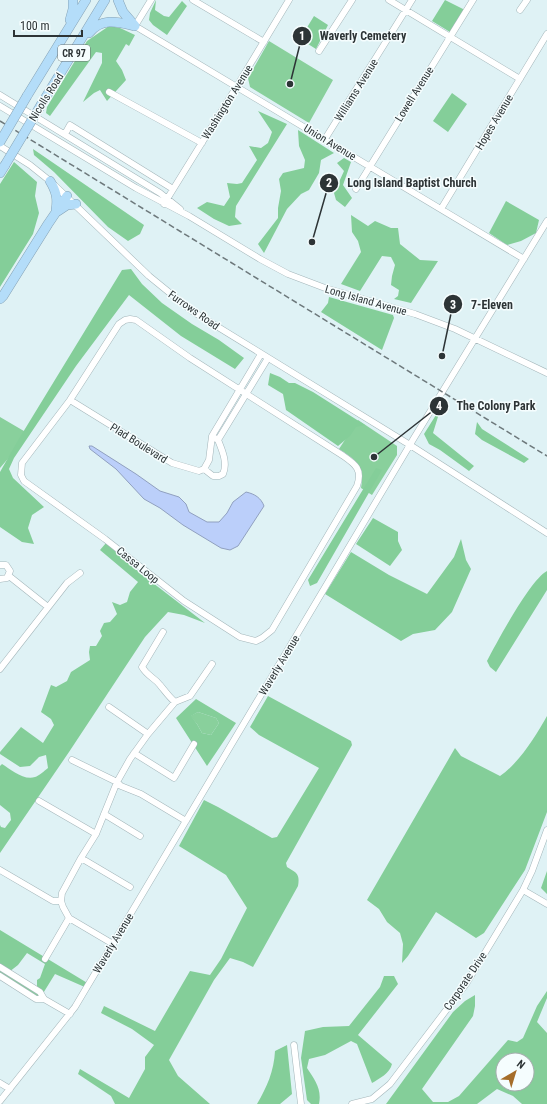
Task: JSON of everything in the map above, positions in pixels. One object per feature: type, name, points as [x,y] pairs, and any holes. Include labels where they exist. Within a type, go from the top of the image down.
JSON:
[{"type":"highway","points":[[54,53],[64,28],[71,17],[73,0]]},
{"type":"highway","name":"Nicolls Road","points":[[0,142],[86,0]]},
{"type":"highway","name":"Nicolls Road","points":[[2,169],[70,60],[105,0]]},
{"type":"highway","points":[[118,0],[123,12],[135,26]]},
{"type":"highway","points":[[70,60],[91,31],[104,22],[113,21],[135,26]]},
{"type":"highway","points":[[50,181],[57,195],[55,213]]},
{"type":"highway","points":[[0,299],[67,196]]},
{"type":"highway","points":[[55,213],[67,206],[76,204]]},
{"type":"highway","points":[[0,294],[9,286]]},
{"type":"street","points":[[135,26],[151,0]]},
{"type":"street","points":[[193,0],[264,42]]},
{"type":"street","name":"Washington Avenue","points":[[165,201],[289,0]]},
{"type":"street","points":[[319,51],[352,0]]},
{"type":"street","points":[[389,0],[520,79]]},
{"type":"street","name":"Williams Avenue","points":[[325,139],[412,0]]},
{"type":"street","name":"Lowell Avenue","points":[[356,189],[473,0]]},
{"type":"street","points":[[520,10],[527,0]]},
{"type":"street","name":"Union Avenue","points":[[135,26],[524,258]]},
{"type":"street","name":"Hopes Avenue","points":[[441,209],[547,34]]},
{"type":"street","points":[[109,92],[202,143]]},
{"type":"street","name":"Long Island Avenue","points":[[0,95],[65,134],[165,201],[267,263],[303,280],[332,291],[415,314],[455,329],[547,374]]},
{"type":"street","name":"Long Island Avenue","points":[[0,106],[81,156],[165,201]]},
{"type":"street","points":[[65,134],[70,125],[173,189]]},
{"type":"street","name":"Furrows Road","points":[[0,146],[30,165],[50,181],[76,204],[149,276],[174,298],[198,316],[410,445],[547,533]]},
{"type":"street","name":"Waverly Avenue","points":[[0,1101],[70,1014],[410,445],[547,221]]},
{"type":"street","name":"Cassa Loop","points":[[130,318],[136,320],[190,358],[246,393],[351,461],[355,464],[360,473],[357,486],[272,630],[256,641],[240,637],[184,601],[105,539],[24,481],[21,475],[22,463],[70,400],[119,324],[130,318]]},
{"type":"street","points":[[215,438],[224,459],[225,471],[219,476],[212,476],[204,468],[209,460],[215,438],[240,389],[261,354]]},
{"type":"street","points":[[215,438],[268,358]]},
{"type":"street","name":"Plad Boulevard","points":[[70,400],[172,463],[199,471],[204,468]]},
{"type":"street","points":[[0,565],[4,564],[8,567],[10,572],[9,576]]},
{"type":"street","points":[[0,669],[67,583],[80,573]]},
{"type":"street","points":[[0,579],[5,579],[9,576]]},
{"type":"street","points":[[9,576],[48,607]]},
{"type":"street","points":[[163,632],[142,667],[147,674],[160,684],[175,702]]},
{"type":"street","points":[[112,944],[69,918],[61,901],[64,886],[96,834],[117,782],[134,753],[175,702],[190,696],[212,664]]},
{"type":"street","points":[[109,707],[148,734]]},
{"type":"street","points":[[134,753],[174,778],[194,744]]},
{"type":"street","points":[[72,760],[117,782],[121,786],[141,794],[186,821]]},
{"type":"street","points":[[39,801],[96,834]]},
{"type":"street","points":[[104,814],[140,836]]},
{"type":"street","name":"Corporate Drive","points":[[352,1104],[372,1099],[390,1084],[466,984],[523,890],[532,871],[547,830]]},
{"type":"street","points":[[81,858],[130,887]]},
{"type":"street","points":[[0,870],[53,901],[61,901]]},
{"type":"street","points":[[523,890],[547,904]]},
{"type":"street","points":[[45,959],[69,918]]},
{"type":"street","points":[[0,967],[40,992],[44,999]]},
{"type":"street","points":[[0,976],[36,999],[44,999],[70,1014]]},
{"type":"street","points":[[294,1045],[301,1104]]},
{"type":"street","points":[[0,1083],[10,1089]]},
{"type":"green space","points":[[156,0],[155,10],[164,16],[169,17],[182,1],[187,6],[167,35],[153,25],[149,20],[150,13]]},
{"type":"green space","points":[[445,0],[465,10],[450,32],[432,21]]},
{"type":"green space","points":[[314,16],[328,25],[316,49],[300,39]]},
{"type":"green space","points":[[109,26],[120,28],[135,35],[129,46],[126,44],[116,61],[126,80],[107,101],[100,90],[83,102],[102,63],[102,53],[96,52],[50,116],[46,113],[47,107],[87,41]]},
{"type":"green space","points":[[269,41],[333,80],[309,123],[250,87],[248,78]]},
{"type":"green space","points":[[452,93],[467,104],[448,132],[433,121]]},
{"type":"green space","points":[[258,111],[287,124],[236,206],[235,217],[242,224],[229,226],[214,219],[197,208],[207,202],[224,206],[230,197],[227,183],[242,183],[257,160],[249,146],[261,148],[268,143],[272,132]]},
{"type":"green space","points":[[298,130],[334,153],[321,160],[319,173],[309,190],[301,194],[287,209],[264,253],[258,244],[278,218],[281,191],[279,179],[283,173],[304,168],[305,160],[299,146]]},
{"type":"green space","points":[[33,149],[144,225],[140,234],[128,241],[108,227],[54,172],[34,155]]},
{"type":"green space","points":[[344,158],[351,162],[343,185],[352,198],[345,207],[336,200],[334,193],[344,171],[337,163]]},
{"type":"green space","points":[[14,162],[37,182],[35,196],[39,213],[33,234],[0,287],[0,184]]},
{"type":"green space","points":[[506,201],[539,220],[536,233],[521,241],[507,245],[489,233]]},
{"type":"green space","points":[[351,215],[368,226],[375,221],[391,228],[398,228],[400,244],[420,260],[438,261],[411,303],[394,299],[398,296],[399,290],[391,285],[395,265],[391,257],[382,256],[360,291],[341,284],[361,252],[358,241],[352,232]]},
{"type":"green space","points":[[131,269],[142,284],[162,303],[244,358],[235,369],[181,336],[129,295],[76,366],[14,458],[9,469],[13,478],[44,507],[32,515],[28,528],[34,544],[22,542],[0,527],[0,472],[122,270]]},
{"type":"green space","points":[[329,297],[393,315],[394,318],[382,350],[321,312],[328,303]]},
{"type":"green space","points":[[270,373],[289,383],[295,383],[313,392],[365,425],[356,427],[350,436],[338,446],[286,410],[283,394],[268,385]]},
{"type":"green space","points":[[441,407],[433,433],[474,466],[469,471],[429,444],[424,434]]},
{"type":"green space","points":[[0,417],[29,434],[0,468]]},
{"type":"green space","points":[[358,420],[397,446],[397,455],[372,495],[361,488],[362,474],[358,464],[339,449]]},
{"type":"green space","points":[[477,422],[482,429],[529,459],[524,463],[482,440],[475,434]]},
{"type":"green space","points":[[376,468],[382,470],[317,583],[310,586],[308,580]]},
{"type":"green space","points":[[373,518],[398,532],[398,541],[402,550],[390,566],[356,544]]},
{"type":"green space","points":[[461,539],[466,560],[471,569],[452,612],[435,630],[413,634],[401,641],[325,594],[351,552],[389,575],[427,594],[454,557]]},
{"type":"green space","points":[[106,543],[140,573],[205,623],[184,615],[168,612],[145,637],[0,853],[0,825],[1,827],[5,828],[11,820],[10,813],[0,805],[0,766],[2,764],[17,774],[31,778],[38,776],[48,768],[46,755],[39,757],[30,766],[20,767],[0,754],[0,752],[21,727],[43,743],[54,725],[51,719],[41,712],[51,685],[56,687],[67,681],[71,672],[90,660],[90,646],[96,646],[102,636],[100,631],[104,623],[110,622],[117,614],[112,602],[120,605],[127,602],[130,592],[138,582],[100,550]]},
{"type":"green space","points":[[547,571],[547,590],[496,672],[490,667],[487,661],[523,598],[540,577]]},
{"type":"green space","points":[[268,696],[351,741],[352,745],[286,863],[287,867],[297,874],[299,879],[298,886],[253,967],[230,958],[214,980],[169,1060],[178,1076],[210,1104],[115,1104],[111,1096],[78,1074],[80,1069],[129,1098],[145,1069],[145,1057],[154,1045],[132,1029],[101,1013],[104,1006],[155,1031],[190,971],[210,975],[221,959],[247,908],[226,875],[179,846],[204,800],[272,838],[277,837],[319,768],[259,735],[250,727]]},
{"type":"green space","points":[[196,699],[236,723],[207,766],[176,718]],"holes":[[[198,712],[216,718],[219,723],[211,735],[202,733],[191,716]]]},
{"type":"green space","points":[[198,712],[216,718],[219,723],[211,735],[202,733],[190,716]]},
{"type":"green space","points":[[547,716],[547,812],[525,870],[484,933],[476,938],[436,912],[402,963],[403,944],[400,933],[387,922],[379,909],[367,900],[455,748],[461,756],[500,776],[520,757]]},
{"type":"green space","points":[[547,871],[547,894],[541,888]]},
{"type":"green space","points":[[0,930],[89,984],[87,988],[55,974],[42,995],[37,989],[37,980],[40,978],[45,964],[27,953],[18,965],[9,972],[0,967]]},
{"type":"green space","points":[[0,967],[40,992],[44,999],[36,999],[0,976]]},
{"type":"green space","points":[[384,976],[394,976],[398,984],[358,1035],[392,1064],[391,1067],[384,1075],[372,1083],[357,1044],[351,1041],[325,1055],[309,1059],[307,1068],[319,1089],[320,1094],[319,1104],[311,1104],[307,1100],[301,1058],[305,1031],[323,1027],[349,1026],[380,987]]},
{"type":"green space","points":[[547,991],[547,998],[537,1022],[547,1033],[547,1104],[522,1104],[513,1096],[504,1092],[535,1092],[535,1052],[498,1052],[508,1040],[517,1042],[523,1038],[537,1006]]},
{"type":"green space","points":[[475,995],[473,1016],[422,1089],[433,1102],[448,1102],[459,1096],[495,1055],[495,1090],[477,1104],[386,1104],[453,1012],[465,1001]]},
{"type":"green space","points":[[287,1045],[292,1094],[280,1104],[257,1104],[269,1079],[275,1051]]},
{"type":"water","points":[[89,446],[92,446],[160,491],[179,497],[186,504],[189,512],[207,522],[219,522],[227,513],[233,502],[246,492],[257,497],[264,506],[238,546],[230,550],[221,548],[144,499],[116,469],[90,449]]},
{"type":"railway","points":[[0,121],[547,456]]},
{"type":"place","name":"Waverly Cemetery","points":[[290,84]]},
{"type":"place","name":"Long Island Baptist Church","points":[[312,242]]},
{"type":"place","name":"7-Eleven","points":[[442,356]]},
{"type":"place","name":"The Colony Park","points":[[374,457]]}]
